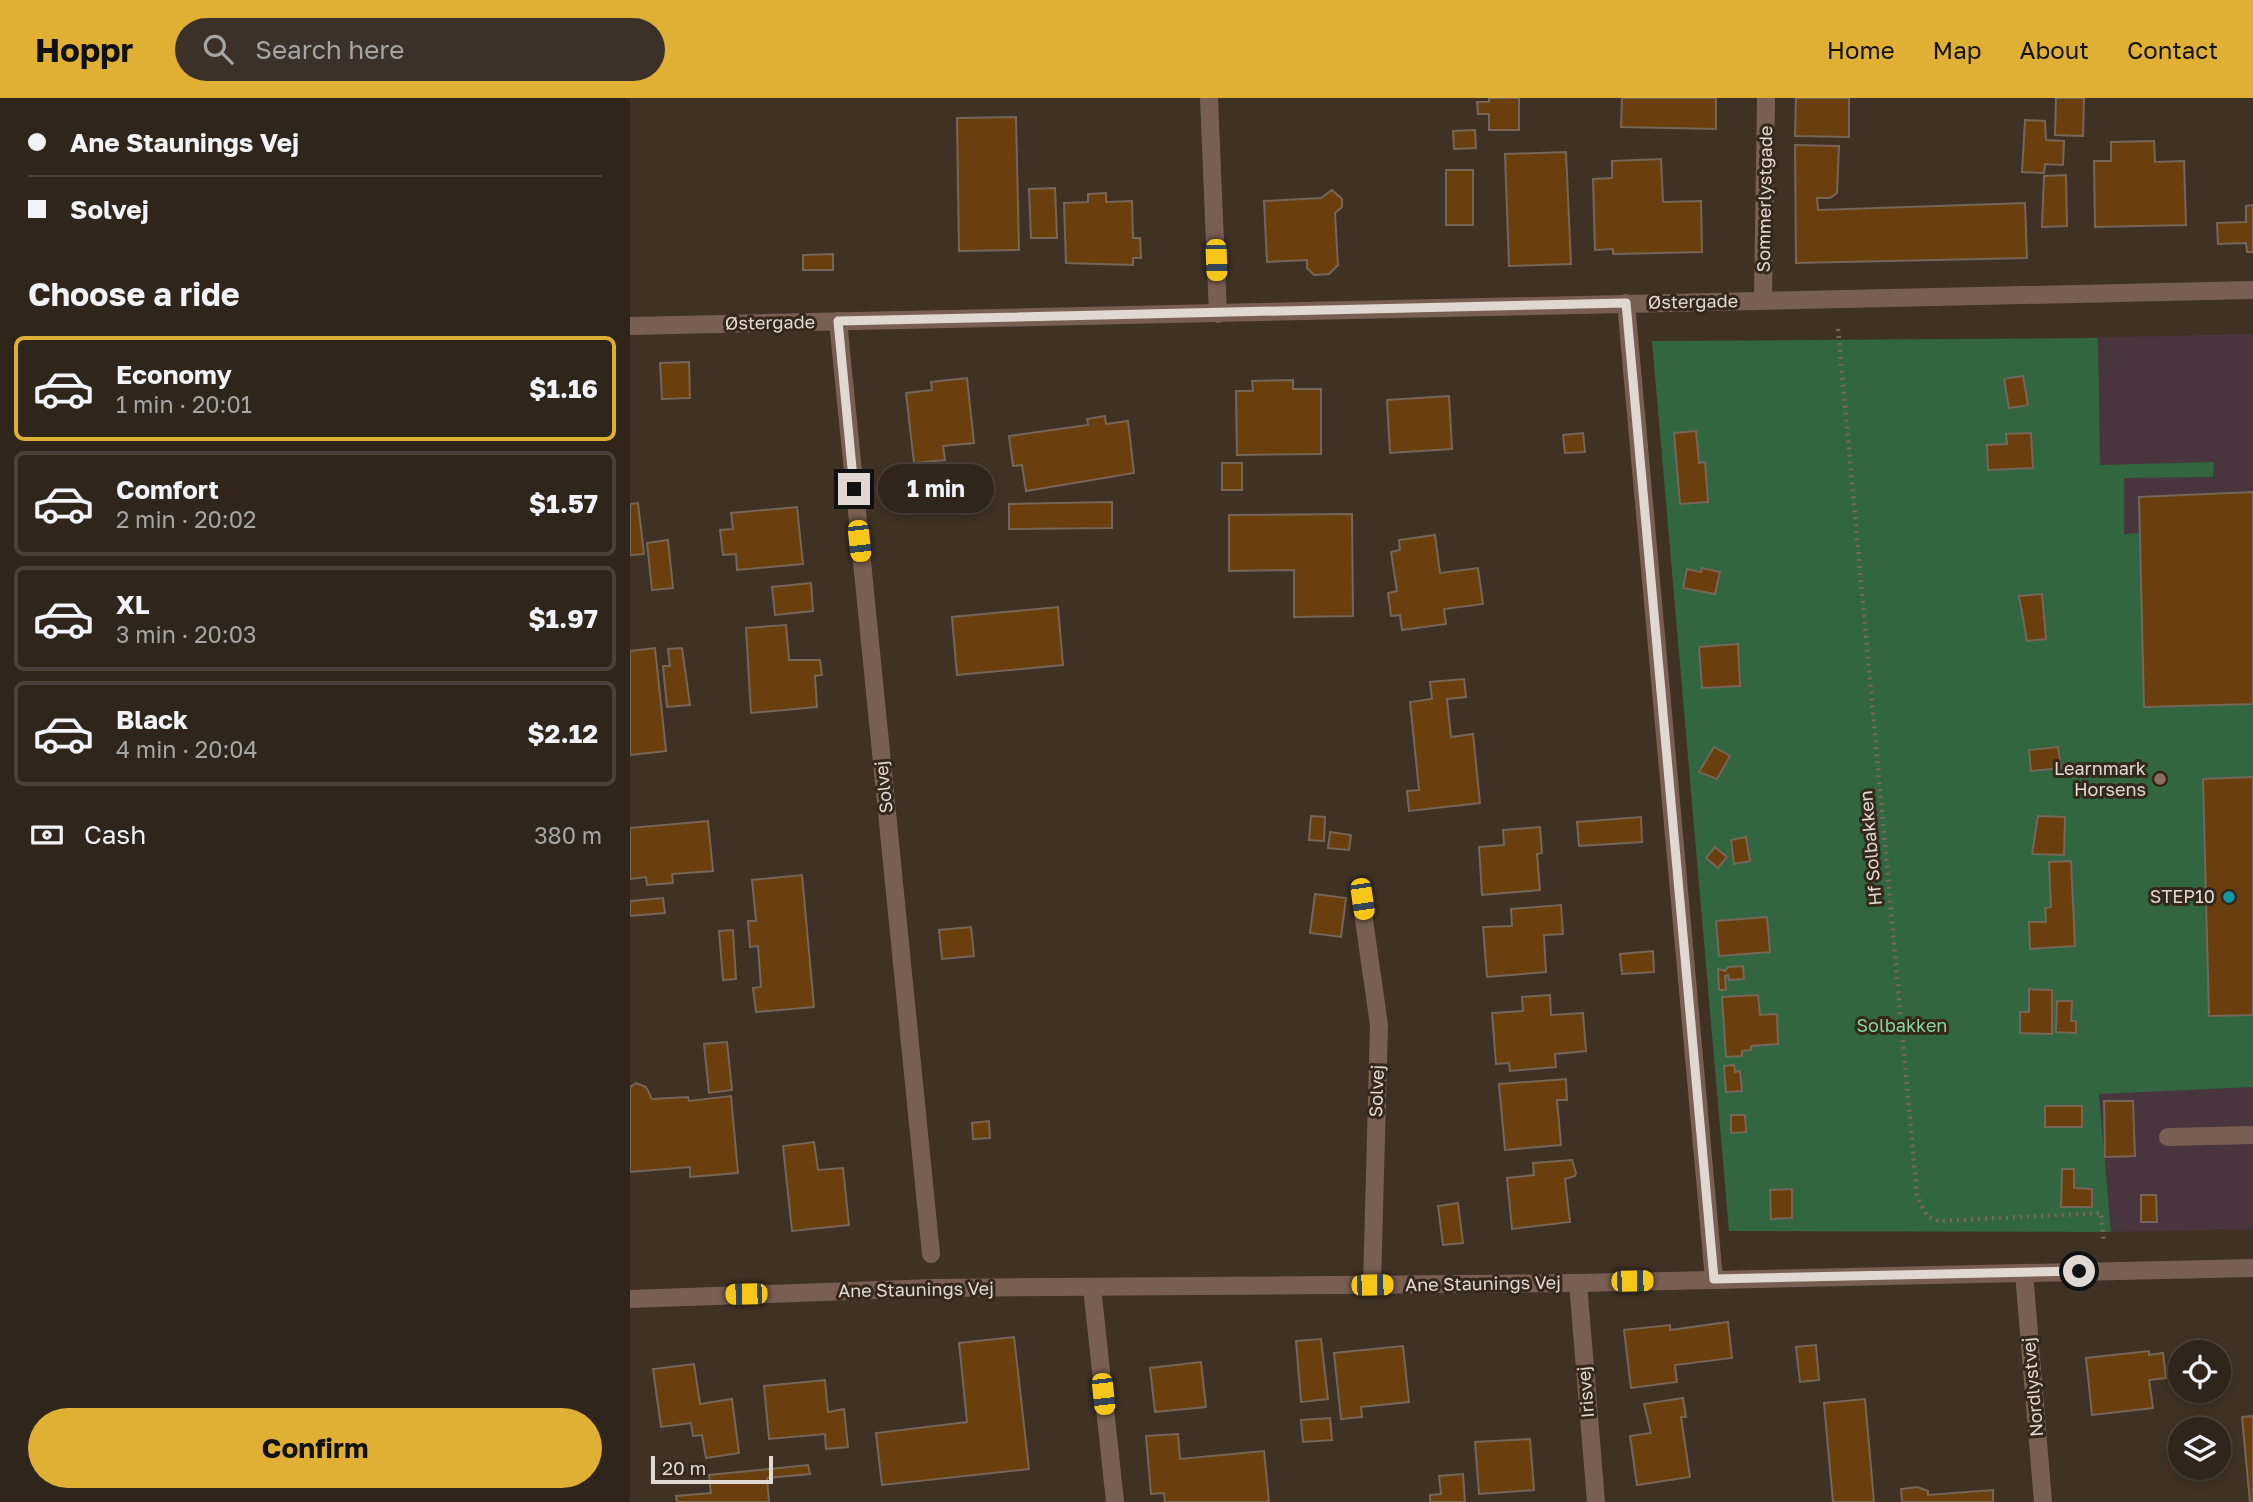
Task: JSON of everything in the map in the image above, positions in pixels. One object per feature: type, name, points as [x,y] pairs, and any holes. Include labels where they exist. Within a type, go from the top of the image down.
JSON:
[{"type":"street","points":[[1209,98],[1218,314]]},
{"type":"street","name":"Sommerlystgade","points":[[1763,300],[1766,98]]},
{"type":"street","name":"Østergade","points":[[630,326],[2253,290]]},
{"type":"street","points":[[1626,303],[1714,1279]]},
{"type":"street","name":"Solvej","points":[[838,321],[930,1254]]},
{"type":"street","name":"Solvej","points":[[1362,899],[1379,1024],[1372,1285]]},
{"type":"street","points":[[2168,1137],[2253,1135]]},
{"type":"street","name":"Ane Staunings Vej","points":[[630,1299],[934,1288],[1578,1283],[2253,1268]]},
{"type":"street","name":"Nordlystvej","points":[[2024,1273],[2043,1502]]},
{"type":"street","name":"Irisvej","points":[[1578,1283],[1596,1502]]},
{"type":"street","points":[[1092,1287],[1115,1502]]},
{"type":"path","name":"Hf Solbakken","points":[[1838,300],[1917,1196],[1927,1216],[1938,1221],[2101,1213]]},
{"type":"shaded area","name":"Learnmark Horsens","points":[[2253,334],[2253,1229],[2111,1232],[2024,339]]},
{"type":"green space","name":"Solbakken","points":[[2098,338],[2100,465],[2214,462],[2213,477],[2124,478],[2124,534],[2140,533],[2144,706],[2253,704],[2253,777],[2203,779],[2209,1016],[2253,1015],[2253,1087],[2099,1094],[2111,1232],[1729,1231],[1652,341]]},
{"type":"building","points":[[1489,98],[1519,98],[1519,130],[1489,130],[1489,114],[1478,114],[1477,102],[1489,102]]},
{"type":"building","points":[[1622,98],[1716,98],[1716,129],[1621,127]]},
{"type":"building","points":[[1796,98],[1849,98],[1849,137],[1795,136]]},
{"type":"building","points":[[2056,98],[2084,98],[2083,136],[2055,135]]},
{"type":"building","points":[[1016,117],[1019,250],[959,251],[957,118]]},
{"type":"building","points":[[2025,120],[2045,121],[2046,140],[2064,141],[2063,165],[2045,164],[2044,173],[2022,172]]},
{"type":"building","points":[[1475,130],[1476,148],[1454,149],[1453,131]]},
{"type":"building","points":[[2154,141],[2155,162],[2184,161],[2186,225],[2095,227],[2094,161],[2111,161],[2111,142]]},
{"type":"building","points":[[1795,145],[1839,146],[1837,193],[1830,198],[1817,198],[1818,210],[2025,203],[2027,258],[1796,263]]},
{"type":"building","points":[[1566,152],[1571,264],[1509,266],[1505,154]]},
{"type":"building","points":[[1661,159],[1663,202],[1701,201],[1702,252],[1613,254],[1613,249],[1595,250],[1593,179],[1612,178],[1612,161]]},
{"type":"building","points":[[1446,170],[1473,170],[1473,225],[1446,225]]},
{"type":"building","points":[[2066,175],[2067,226],[2042,227],[2044,176]]},
{"type":"building","points":[[1055,188],[1057,238],[1031,238],[1029,189]]},
{"type":"building","points":[[1332,190],[1342,199],[1342,207],[1335,213],[1338,265],[1329,274],[1314,275],[1307,268],[1307,260],[1267,262],[1264,201],[1321,198]]},
{"type":"building","points":[[1106,193],[1106,202],[1132,201],[1133,238],[1140,238],[1141,258],[1133,258],[1133,265],[1066,263],[1064,203],[1088,202],[1088,194]]},
{"type":"building","points":[[2253,205],[2253,252],[2247,252],[2246,243],[2218,244],[2217,223],[2246,222],[2246,206]]},
{"type":"building","points":[[833,254],[833,270],[803,270],[803,255]]},
{"type":"building","points":[[689,362],[690,398],[662,399],[660,363]]},
{"type":"building","points":[[2023,376],[2028,405],[2009,408],[2004,379]]},
{"type":"building","points":[[967,378],[974,443],[943,446],[945,460],[914,463],[906,393],[932,390],[931,382]]},
{"type":"building","points":[[1293,380],[1293,389],[1321,389],[1321,454],[1237,455],[1236,391],[1253,391],[1252,381]]},
{"type":"building","points":[[1449,396],[1452,449],[1390,453],[1387,400]]},
{"type":"building","points":[[1105,416],[1106,424],[1128,421],[1134,473],[1026,491],[1022,465],[1013,466],[1009,436],[1088,425],[1087,419]]},
{"type":"building","points":[[1696,431],[1699,463],[1705,462],[1708,502],[1680,504],[1674,433]]},
{"type":"building","points":[[1583,433],[1585,452],[1565,453],[1563,435]]},
{"type":"building","points":[[2031,433],[2033,468],[1988,470],[1987,445],[2007,444],[2006,434]]},
{"type":"building","points":[[1222,463],[1242,463],[1242,490],[1222,490]]},
{"type":"building","points":[[2253,492],[2253,704],[2144,707],[2139,497]]},
{"type":"building","points":[[1112,502],[1112,528],[1009,529],[1009,504]]},
{"type":"building","points":[[638,503],[644,554],[630,555],[630,504]]},
{"type":"building","points":[[797,507],[803,564],[737,570],[736,554],[723,555],[720,530],[733,529],[731,513]]},
{"type":"building","points":[[1352,514],[1353,616],[1294,617],[1294,570],[1229,571],[1229,515]]},
{"type":"building","points":[[1435,535],[1440,573],[1478,568],[1483,604],[1444,609],[1446,624],[1402,630],[1400,615],[1391,616],[1388,593],[1397,591],[1391,552],[1400,550],[1399,540]]},
{"type":"building","points":[[668,540],[673,588],[652,590],[647,543]]},
{"type":"building","points":[[1702,568],[1720,572],[1715,594],[1683,588],[1687,569],[1701,572]]},
{"type":"building","points":[[811,583],[813,611],[775,615],[772,587]]},
{"type":"building","points":[[2042,594],[2046,639],[2027,641],[2019,596]]},
{"type":"building","points":[[1058,607],[1063,665],[957,675],[952,617]]},
{"type":"building","points":[[786,625],[789,660],[820,660],[822,675],[815,676],[817,707],[751,713],[746,628]]},
{"type":"building","points":[[1738,644],[1740,686],[1702,688],[1699,647]]},
{"type":"building","points":[[655,648],[666,751],[630,755],[630,651]]},
{"type":"building","points":[[682,648],[690,705],[667,707],[663,666],[670,666],[668,649]]},
{"type":"building","points":[[1464,679],[1466,697],[1447,699],[1451,737],[1473,734],[1480,803],[1409,811],[1407,791],[1419,790],[1410,702],[1432,699],[1430,682]]},
{"type":"building","points":[[1714,747],[1730,756],[1717,779],[1699,772]]},
{"type":"building","points":[[2058,747],[2061,768],[2031,771],[2029,750]]},
{"type":"building","name":"STEP10","points":[[2253,777],[2253,1015],[2209,1016],[2203,779]]},
{"type":"building","points":[[1311,816],[1325,817],[1324,841],[1309,840]]},
{"type":"building","points":[[2038,816],[2065,817],[2064,855],[2032,854]]},
{"type":"building","points":[[1641,817],[1642,842],[1579,846],[1577,822]]},
{"type":"building","points":[[708,821],[713,871],[672,874],[673,883],[647,885],[646,877],[630,879],[630,828]]},
{"type":"building","points":[[1540,827],[1542,853],[1537,854],[1540,890],[1482,895],[1479,847],[1504,845],[1503,830]]},
{"type":"building","points":[[1330,832],[1351,835],[1349,850],[1328,848]]},
{"type":"building","points":[[1746,837],[1750,861],[1734,864],[1731,840]]},
{"type":"building","points":[[1715,847],[1727,857],[1718,868],[1706,858]]},
{"type":"building","points":[[2071,861],[2075,946],[2030,949],[2029,922],[2046,922],[2045,908],[2051,907],[2049,862]]},
{"type":"building","points":[[802,875],[814,1007],[756,1012],[753,988],[761,987],[758,946],[750,947],[748,921],[756,921],[752,880]]},
{"type":"building","points":[[1315,894],[1346,898],[1341,937],[1310,933]]},
{"type":"building","points":[[663,898],[665,913],[630,916],[630,901]]},
{"type":"building","points":[[1561,905],[1563,934],[1544,935],[1546,972],[1487,977],[1483,927],[1512,926],[1511,909]]},
{"type":"building","points":[[1767,917],[1770,952],[1719,956],[1716,921]]},
{"type":"building","points":[[971,927],[974,956],[942,959],[939,930]]},
{"type":"building","points":[[733,930],[736,979],[723,980],[719,931]]},
{"type":"building","points":[[1653,951],[1654,972],[1622,974],[1620,954]]},
{"type":"building","points":[[1743,966],[1744,979],[1729,980],[1728,975],[1725,976],[1726,990],[1719,990],[1718,969],[1725,971],[1728,967]]},
{"type":"building","points":[[2029,989],[2052,990],[2052,1034],[2020,1033],[2020,1012],[2029,1012]]},
{"type":"building","points":[[1550,995],[1551,1015],[1583,1013],[1586,1051],[1555,1054],[1556,1067],[1510,1071],[1509,1063],[1496,1064],[1492,1013],[1523,1011],[1522,997]]},
{"type":"building","points":[[1758,995],[1760,1015],[1777,1014],[1778,1044],[1751,1046],[1751,1050],[1742,1051],[1742,1056],[1726,1057],[1722,997]]},
{"type":"building","points":[[2057,1001],[2072,1001],[2071,1021],[2076,1021],[2076,1033],[2056,1032]]},
{"type":"building","points":[[727,1042],[732,1090],[709,1093],[704,1044]]},
{"type":"building","points":[[1734,1065],[1735,1072],[1740,1071],[1742,1091],[1726,1092],[1724,1066]]},
{"type":"building","points":[[1566,1079],[1567,1100],[1557,1100],[1561,1145],[1505,1150],[1499,1084]]},
{"type":"building","points":[[636,1083],[646,1087],[652,1099],[688,1097],[689,1101],[731,1096],[738,1173],[690,1177],[690,1167],[630,1172],[630,1087]]},
{"type":"building","points":[[2104,1101],[2133,1101],[2135,1156],[2105,1157]]},
{"type":"building","points":[[2045,1106],[2082,1106],[2082,1127],[2045,1127]]},
{"type":"building","points":[[1731,1115],[1745,1115],[1746,1132],[1731,1133]]},
{"type":"building","points":[[989,1121],[990,1138],[973,1139],[972,1123]]},
{"type":"building","points":[[814,1142],[818,1170],[843,1168],[849,1225],[792,1231],[783,1146]]},
{"type":"building","points":[[1572,1160],[1575,1176],[1565,1179],[1570,1222],[1512,1229],[1507,1178],[1534,1175],[1533,1163]]},
{"type":"building","points":[[2062,1169],[2074,1169],[2074,1188],[2092,1189],[2092,1207],[2061,1207]]},
{"type":"building","points":[[1792,1189],[1792,1218],[1771,1219],[1770,1190]]},
{"type":"building","points":[[2141,1195],[2156,1195],[2157,1222],[2141,1222]]},
{"type":"building","points":[[1458,1203],[1463,1243],[1443,1245],[1438,1206]]},
{"type":"building","points":[[1728,1322],[1732,1358],[1675,1365],[1677,1382],[1631,1388],[1624,1330],[1670,1325],[1670,1330]]},
{"type":"building","points":[[1014,1337],[1029,1469],[882,1485],[876,1433],[967,1422],[959,1343]]},
{"type":"building","points":[[1321,1339],[1328,1399],[1301,1402],[1296,1341]]},
{"type":"building","points":[[1816,1345],[1819,1380],[1800,1382],[1796,1347]]},
{"type":"building","points":[[1403,1346],[1409,1402],[1361,1407],[1362,1417],[1341,1419],[1334,1353]]},
{"type":"building","points":[[2149,1351],[2149,1355],[2163,1353],[2166,1378],[2149,1380],[2153,1408],[2092,1415],[2086,1358]]},
{"type":"building","points":[[1201,1362],[1206,1407],[1155,1412],[1150,1368]]},
{"type":"building","points":[[694,1364],[700,1404],[732,1399],[739,1453],[706,1458],[702,1435],[693,1436],[691,1423],[661,1427],[653,1369]]},
{"type":"building","points":[[825,1380],[828,1412],[844,1409],[848,1447],[826,1449],[825,1434],[769,1439],[764,1386]]},
{"type":"building","points":[[1683,1398],[1686,1417],[1681,1417],[1690,1477],[1637,1485],[1630,1436],[1651,1433],[1644,1404]]},
{"type":"building","points":[[1865,1399],[1874,1502],[1833,1502],[1824,1403]]},
{"type":"building","points":[[2253,1416],[2253,1502],[2250,1502],[2242,1417]]},
{"type":"building","points":[[1330,1418],[1332,1440],[1303,1442],[1301,1420]]},
{"type":"building","points":[[1178,1434],[1180,1459],[1264,1451],[1269,1502],[1165,1502],[1164,1493],[1151,1494],[1146,1436]]},
{"type":"building","points":[[1530,1439],[1534,1490],[1479,1494],[1475,1442]]},
{"type":"building","points":[[808,1465],[810,1474],[767,1478],[769,1502],[677,1502],[676,1496],[711,1493],[709,1475]]},
{"type":"building","points":[[1463,1474],[1465,1502],[1430,1502],[1430,1495],[1441,1494],[1439,1476]]},
{"type":"building","points":[[1917,1487],[1928,1491],[1928,1495],[1993,1490],[1993,1502],[1902,1502],[1901,1489]]},
{"type":"place","name":"Learnmark Horsens","points":[[2160,779]]},
{"type":"place","name":"STEP10","points":[[2229,897]]},
{"type":"route","points":[[854,489],[838,321],[1626,303],[1714,1279],[2079,1271]]}]
